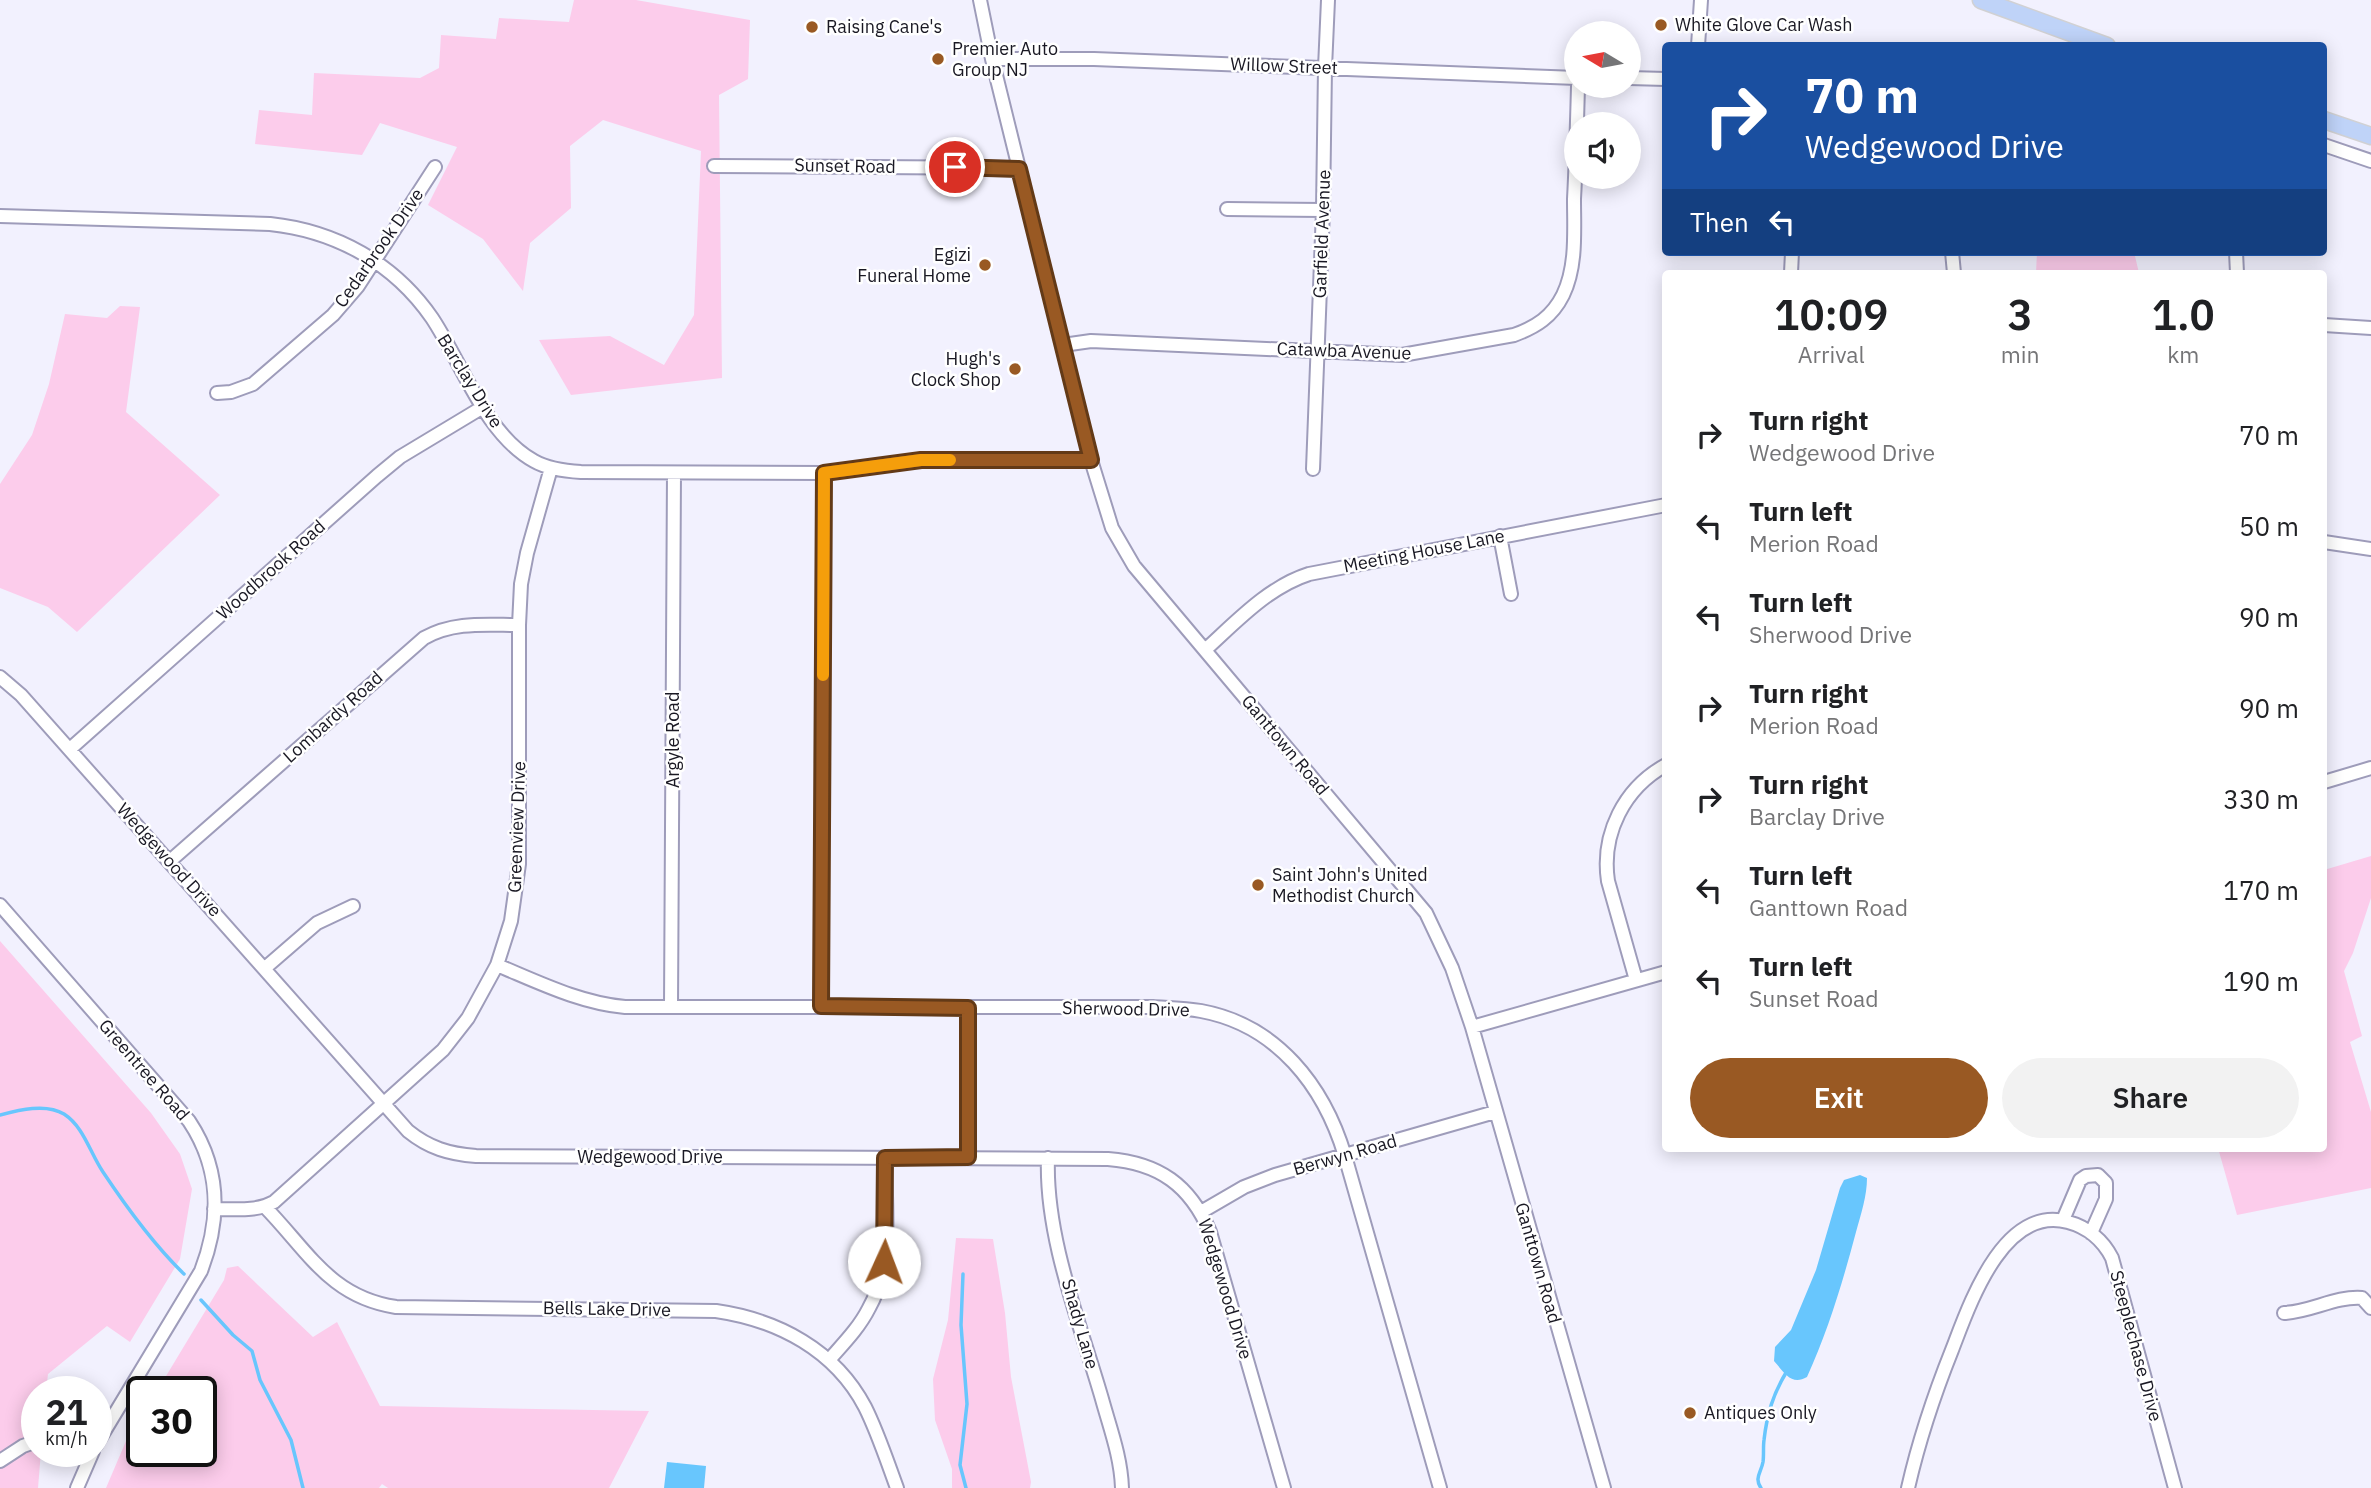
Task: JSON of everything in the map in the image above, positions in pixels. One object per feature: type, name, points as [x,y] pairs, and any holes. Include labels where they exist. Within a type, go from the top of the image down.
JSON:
[{"type":"main road","points":[[1984,1],[2096,42]]},
{"type":"main road","points":[[2327,121],[2371,136]]},
{"type":"street","name":"Ganttown Road","points":[[979,0],[1091,460],[1112,528],[1134,566],[1426,913],[1452,968],[1472,1027],[1604,1488]]},
{"type":"street","name":"Garfield Avenue","points":[[1313,469],[1328,0]]},
{"type":"street","points":[[1698,42],[1700,0]]},
{"type":"street","name":"Willow Street","points":[[992,59],[1094,59],[1564,77]]},
{"type":"street","points":[[1642,78],[1662,79]]},
{"type":"street","name":"Catawba Avenue","points":[[1063,345],[1091,341],[1418,354],[1514,335],[1541,324],[1563,297],[1573,262],[1578,98]]},
{"type":"street","points":[[2327,146],[2371,161]]},
{"type":"street","name":"Sunset Road","points":[[714,166],[1019,169]]},
{"type":"street","name":"Cedarbrook Drive","points":[[217,393],[231,392],[253,384],[332,315],[358,286],[435,167]]},
{"type":"street","points":[[1227,209],[1323,210]]},
{"type":"street","name":"Barclay Drive","points":[[0,216],[285,226],[301,228],[341,241],[399,280],[432,319],[483,407],[513,445],[551,468],[581,472],[824,473],[921,460],[1091,460]]},
{"type":"street","points":[[2327,325],[2371,328]]},
{"type":"street","name":"Woodbrook Road","points":[[70,749],[377,476],[400,457],[483,407]]},
{"type":"street","name":"Greenview Drive","points":[[265,1207],[274,1202],[428,1065],[480,999],[497,965],[517,894],[519,864],[519,625],[523,568],[551,468]]},
{"type":"street","name":"Argyle Road","points":[[671,1006],[674,473]]},
{"type":"street","points":[[821,1006],[824,473]]},
{"type":"street","name":"Meeting House Lane","points":[[1205,650],[1270,595],[1301,577],[1334,568],[1662,506]]},
{"type":"street","points":[[1500,536],[1511,594]]},
{"type":"street","points":[[2327,542],[2371,549]]},
{"type":"street","name":"Lombardy Road","points":[[170,861],[424,638],[445,628],[457,626],[519,625]]},
{"type":"street","name":"Wedgewood Drive","points":[[0,677],[21,695],[70,749],[385,1104],[419,1140],[440,1150],[463,1155],[1108,1159],[1144,1164],[1164,1174],[1175,1182],[1201,1212],[1214,1243],[1284,1488]]},
{"type":"street","points":[[1636,980],[1608,881],[1608,843],[1614,822],[1626,800],[1643,781],[1662,768]]},
{"type":"street","points":[[2327,781],[2371,768]]},
{"type":"street","name":"Greentree Road","points":[[0,905],[189,1121],[212,1166],[214,1209],[209,1247],[196,1281],[112,1419]]},
{"type":"street","points":[[265,968],[317,923],[353,906]]},
{"type":"street","name":"Sherwood Drive","points":[[497,965],[566,993],[601,1004],[625,1007],[1163,1008],[1203,1011],[1234,1021],[1270,1042],[1303,1072],[1331,1115],[1440,1488]]},
{"type":"street","points":[[1472,1027],[1662,973]]},
{"type":"street","points":[[968,1008],[968,1157]]},
{"type":"street","name":"Berwyn Road","points":[[1201,1212],[1255,1182],[1495,1112]]},
{"type":"street","points":[[829,1360],[863,1319],[880,1284],[885,1252],[885,1158]]},
{"type":"street","name":"Shady Lane","points":[[1048,1158],[1047,1186],[1056,1240],[1115,1445],[1122,1488]]},
{"type":"street","points":[[1908,1488],[1919,1440],[1932,1402],[1969,1306],[1996,1256],[2016,1235],[2037,1223],[2063,1220],[2080,1180],[2086,1176],[2098,1175],[2106,1183],[2107,1193],[2091,1233]]},
{"type":"street","points":[[214,1209],[265,1207]]},
{"type":"street","name":"Bells Lake Drive","points":[[265,1207],[332,1279],[352,1294],[378,1304],[396,1307],[716,1311],[750,1317],[776,1326],[829,1360],[849,1382],[864,1406],[897,1488]]},
{"type":"street","name":"Steeplechase Drive","points":[[2063,1220],[2091,1233],[2106,1248],[2114,1264],[2175,1488]]},
{"type":"street","points":[[2284,1313],[2323,1304],[2365,1299]]},
{"type":"street","points":[[0,1461],[21,1447]]},
{"type":"street","points":[[77,1488],[86,1467]]},
{"type":"shaded area","points":[[574,0],[636,0],[750,20],[748,79],[719,95],[722,378],[571,395],[539,340],[610,336],[664,365],[694,315],[701,151],[603,120],[570,146],[571,208],[530,243],[523,291],[483,239],[428,205],[457,147],[380,123],[362,155],[255,144],[259,110],[312,115],[314,73],[420,78],[439,68],[441,35],[496,39],[499,18],[569,22]]},
{"type":"shaded area","points":[[2037,256],[2135,256],[2138,270],[2036,270]]},
{"type":"shaded area","points":[[120,306],[140,307],[126,412],[220,495],[77,632],[48,607],[0,588],[0,484],[32,435],[49,384],[65,314],[107,318]]},
{"type":"shaded area","points":[[2371,856],[2371,898],[2353,953],[2344,971],[2362,1036],[2350,1042],[2371,1112],[2371,1188],[2237,1215],[2219,1152],[2327,1152],[2327,869]]},
{"type":"shaded area","points":[[0,941],[151,1113],[180,1154],[192,1189],[180,1259],[130,1342],[107,1326],[48,1376],[21,1376],[21,1467],[40,1467],[38,1488],[0,1488]]},
{"type":"shaded area","points":[[956,1238],[993,1239],[1005,1313],[1011,1377],[1030,1488],[952,1488],[952,1469],[935,1420],[933,1379],[948,1320]]},
{"type":"shaded area","points":[[238,1266],[313,1337],[337,1322],[380,1406],[649,1411],[609,1488],[388,1488],[382,1484],[379,1488],[106,1488],[126,1441],[126,1467],[217,1467],[217,1376],[166,1376],[224,1280],[227,1268]]},
{"type":"water","points":[[1860,1175],[1867,1178],[1865,1198],[1835,1306],[1807,1377],[1792,1379],[1774,1361],[1775,1347],[1791,1330],[1816,1270],[1840,1188],[1844,1180]]},
{"type":"water","points":[[667,1462],[706,1466],[704,1488],[664,1488]]},
{"type":"waterway","points":[[0,1115],[41,1108],[57,1111],[71,1119],[131,1212],[184,1274]]},
{"type":"waterway","points":[[963,1274],[961,1325],[967,1404],[960,1465],[966,1488]]},
{"type":"waterway","points":[[201,1300],[233,1335],[252,1351],[260,1380],[291,1440],[303,1488]]},
{"type":"waterway","points":[[1761,1488],[1758,1478],[1763,1462],[1767,1421],[1774,1396],[1787,1371]]},
{"type":"slow traffic","points":[[823,675],[824,473],[921,460],[950,460]]},
{"type":"place","name":"White Glove Car Wash","points":[[1661,25]]},
{"type":"place","name":"Raising Cane's","points":[[812,27]]},
{"type":"place","name":"Premier Auto Group NJ","points":[[938,59]]},
{"type":"place","name":"Egizi Funeral Home","points":[[985,265]]},
{"type":"place","name":"Hugh's Clock Shop","points":[[1015,369]]},
{"type":"place","name":"Saint John's United Methodist Church","points":[[1258,885]]},
{"type":"place","name":"Antiques Only","points":[[1690,1413]]},
{"type":"route","points":[[884,1262],[885,1158],[968,1157],[968,1008],[821,1006],[824,473],[933,459],[1091,460],[1019,169],[955,167]]}]
